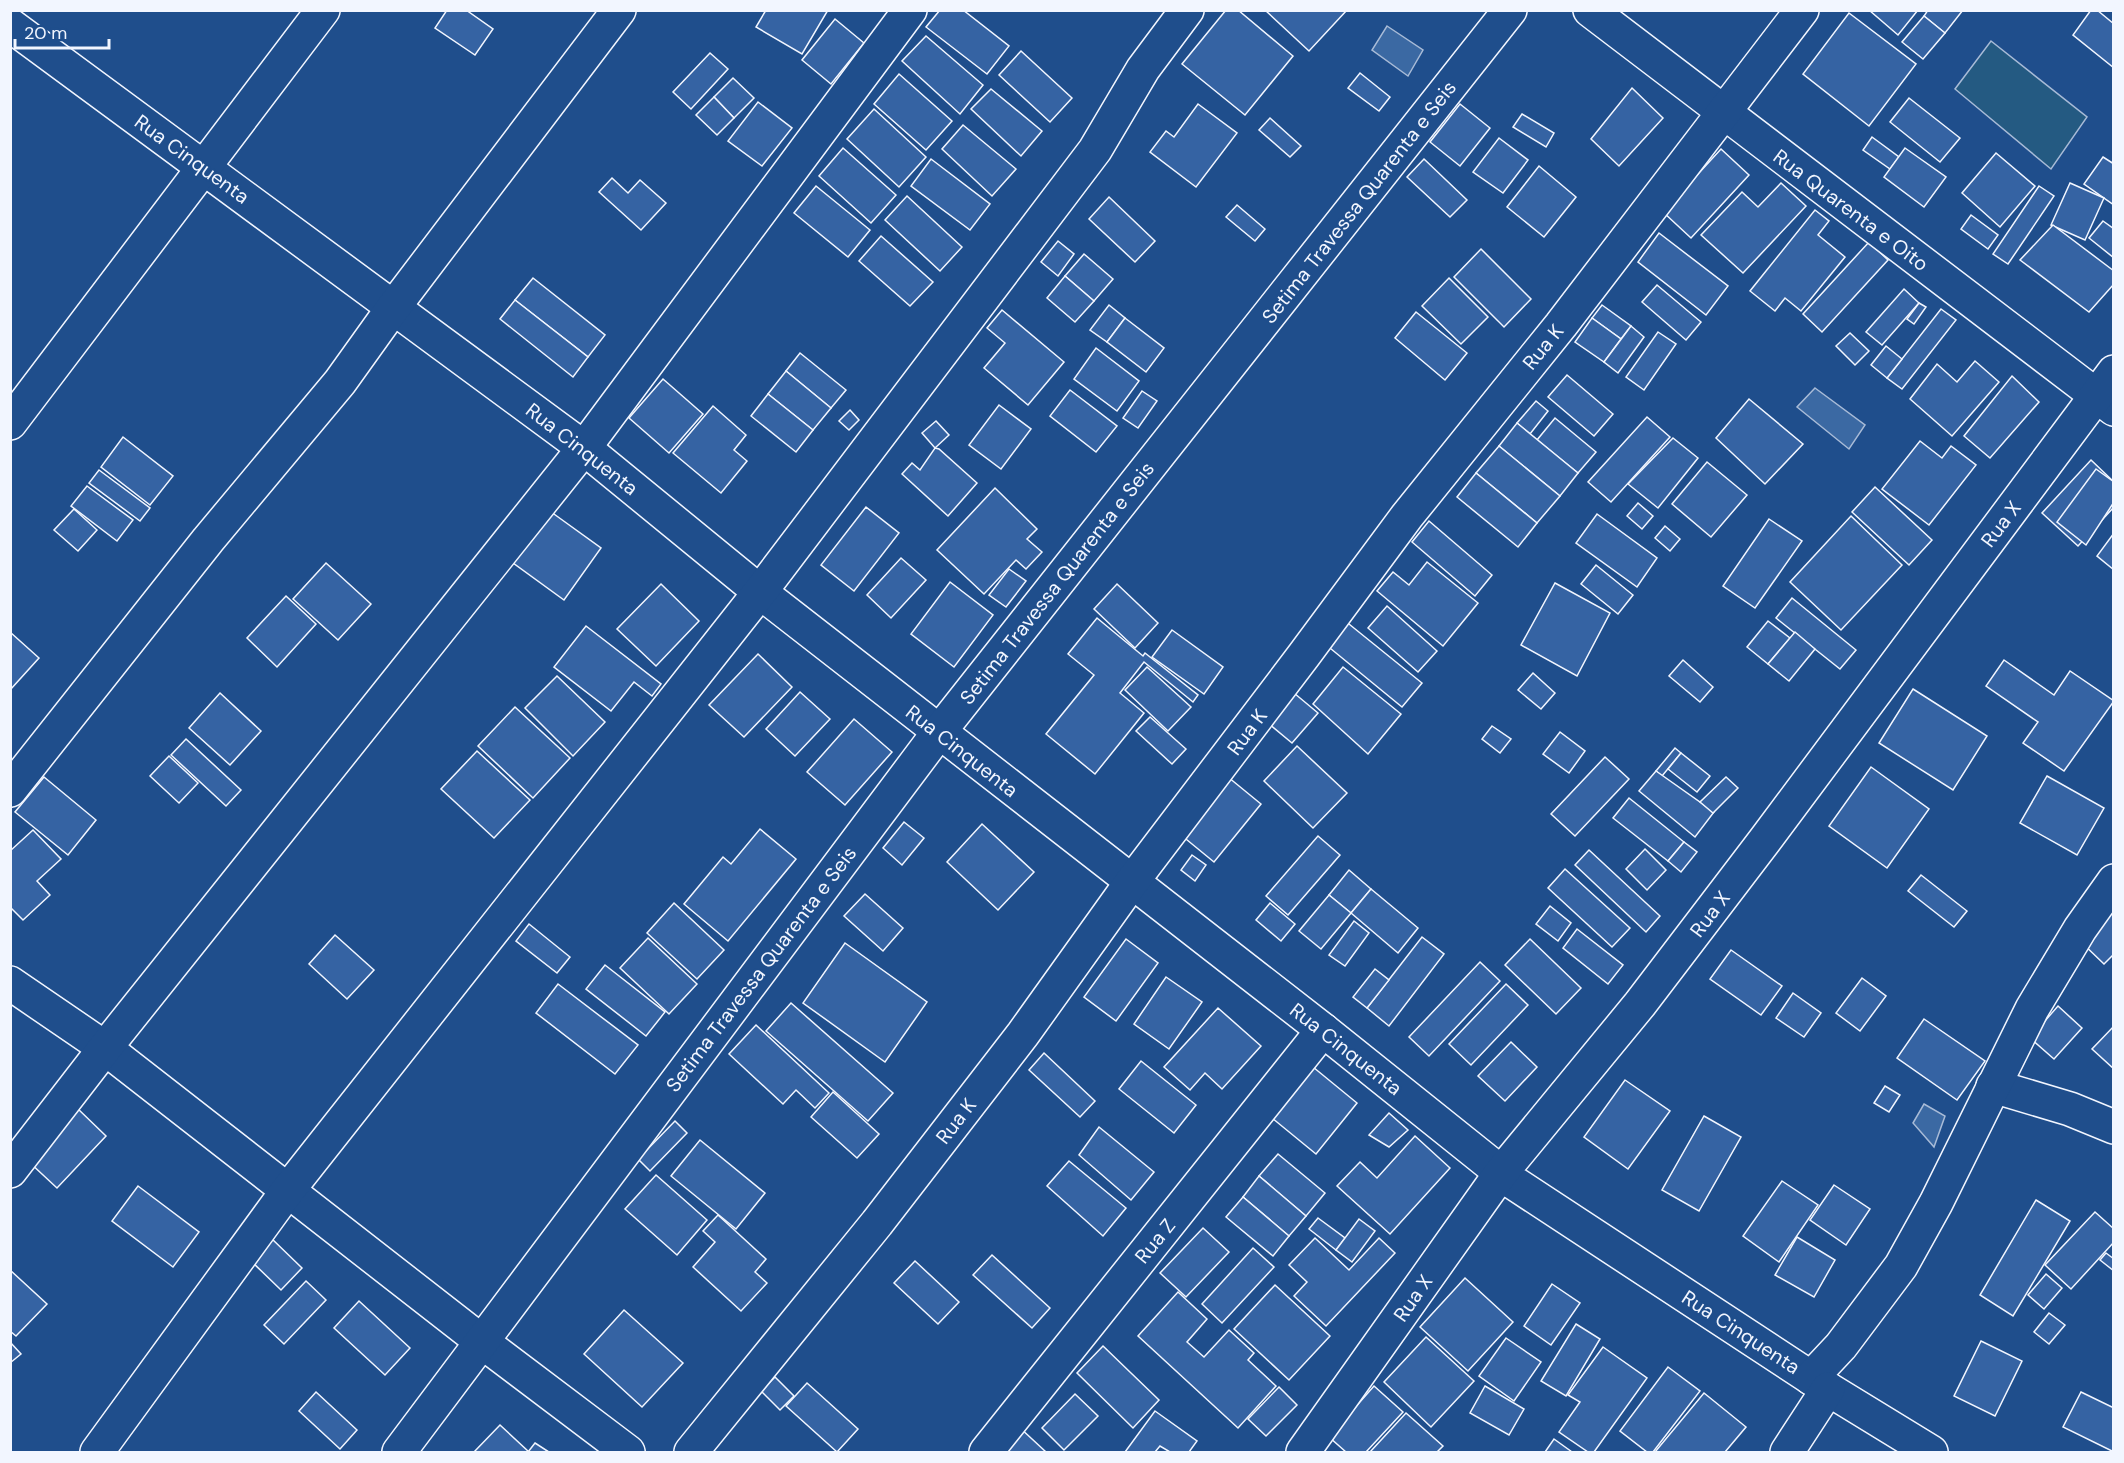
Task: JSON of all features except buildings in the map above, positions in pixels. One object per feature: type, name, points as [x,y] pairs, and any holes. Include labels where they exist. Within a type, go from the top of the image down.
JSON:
[{"type":"street","points":[[10,423],[323,10]]},
{"type":"street","points":[[10,790],[208,540],[340,382],[393,308],[619,10]]},
{"type":"street","points":[[10,1171],[105,1048],[584,448],[910,10]]},
{"type":"street","points":[[97,1452],[288,1190],[760,592],[1095,150],[1143,69],[1187,10]]},
{"type":"street","name":"Setima Travessa Quarenta e Seis","points":[[399,1452],[939,732],[1510,10]]},
{"type":"street","name":"Rua Quarenta e Oito","points":[[1590,10],[1724,113],[2108,393]]},
{"type":"street","name":"Rua K","points":[[691,1452],[877,1223],[1023,1034],[1131,883],[1407,516],[1561,325],[1802,10]]},
{"type":"street","name":"Rua Cinquenta","points":[[10,25],[584,448],[760,592],[1131,883],[1323,1030],[1501,1173],[1819,1383],[1931,1452]]},
{"type":"street","name":"Rua X","points":[[1304,1452],[1501,1173],[1641,1004],[2108,393]]},
{"type":"street","points":[[1787,1452],[1819,1383],[1841,1346],[1901,1266],[1936,1203],[2032,1009],[2080,928],[2114,880]]},
{"type":"street","points":[[10,983],[105,1048],[628,1452]]},
{"type":"street","name":"Rua Z","points":[[987,1452],[1323,1030]]},
{"type":"street","points":[[1993,1086],[2070,1109],[2114,1127]]},
{"type":"shaded area","points":[[1387,26],[1423,50],[1408,76],[1372,50]]},
{"type":"shaded area","points":[[1991,41],[2087,117],[2051,169],[1955,89]]},
{"type":"shaded area","points":[[1815,388],[1865,425],[1849,449],[1797,407]]},
{"type":"shaded area","points":[[1924,1104],[1945,1116],[1934,1147],[1913,1123]]}]
